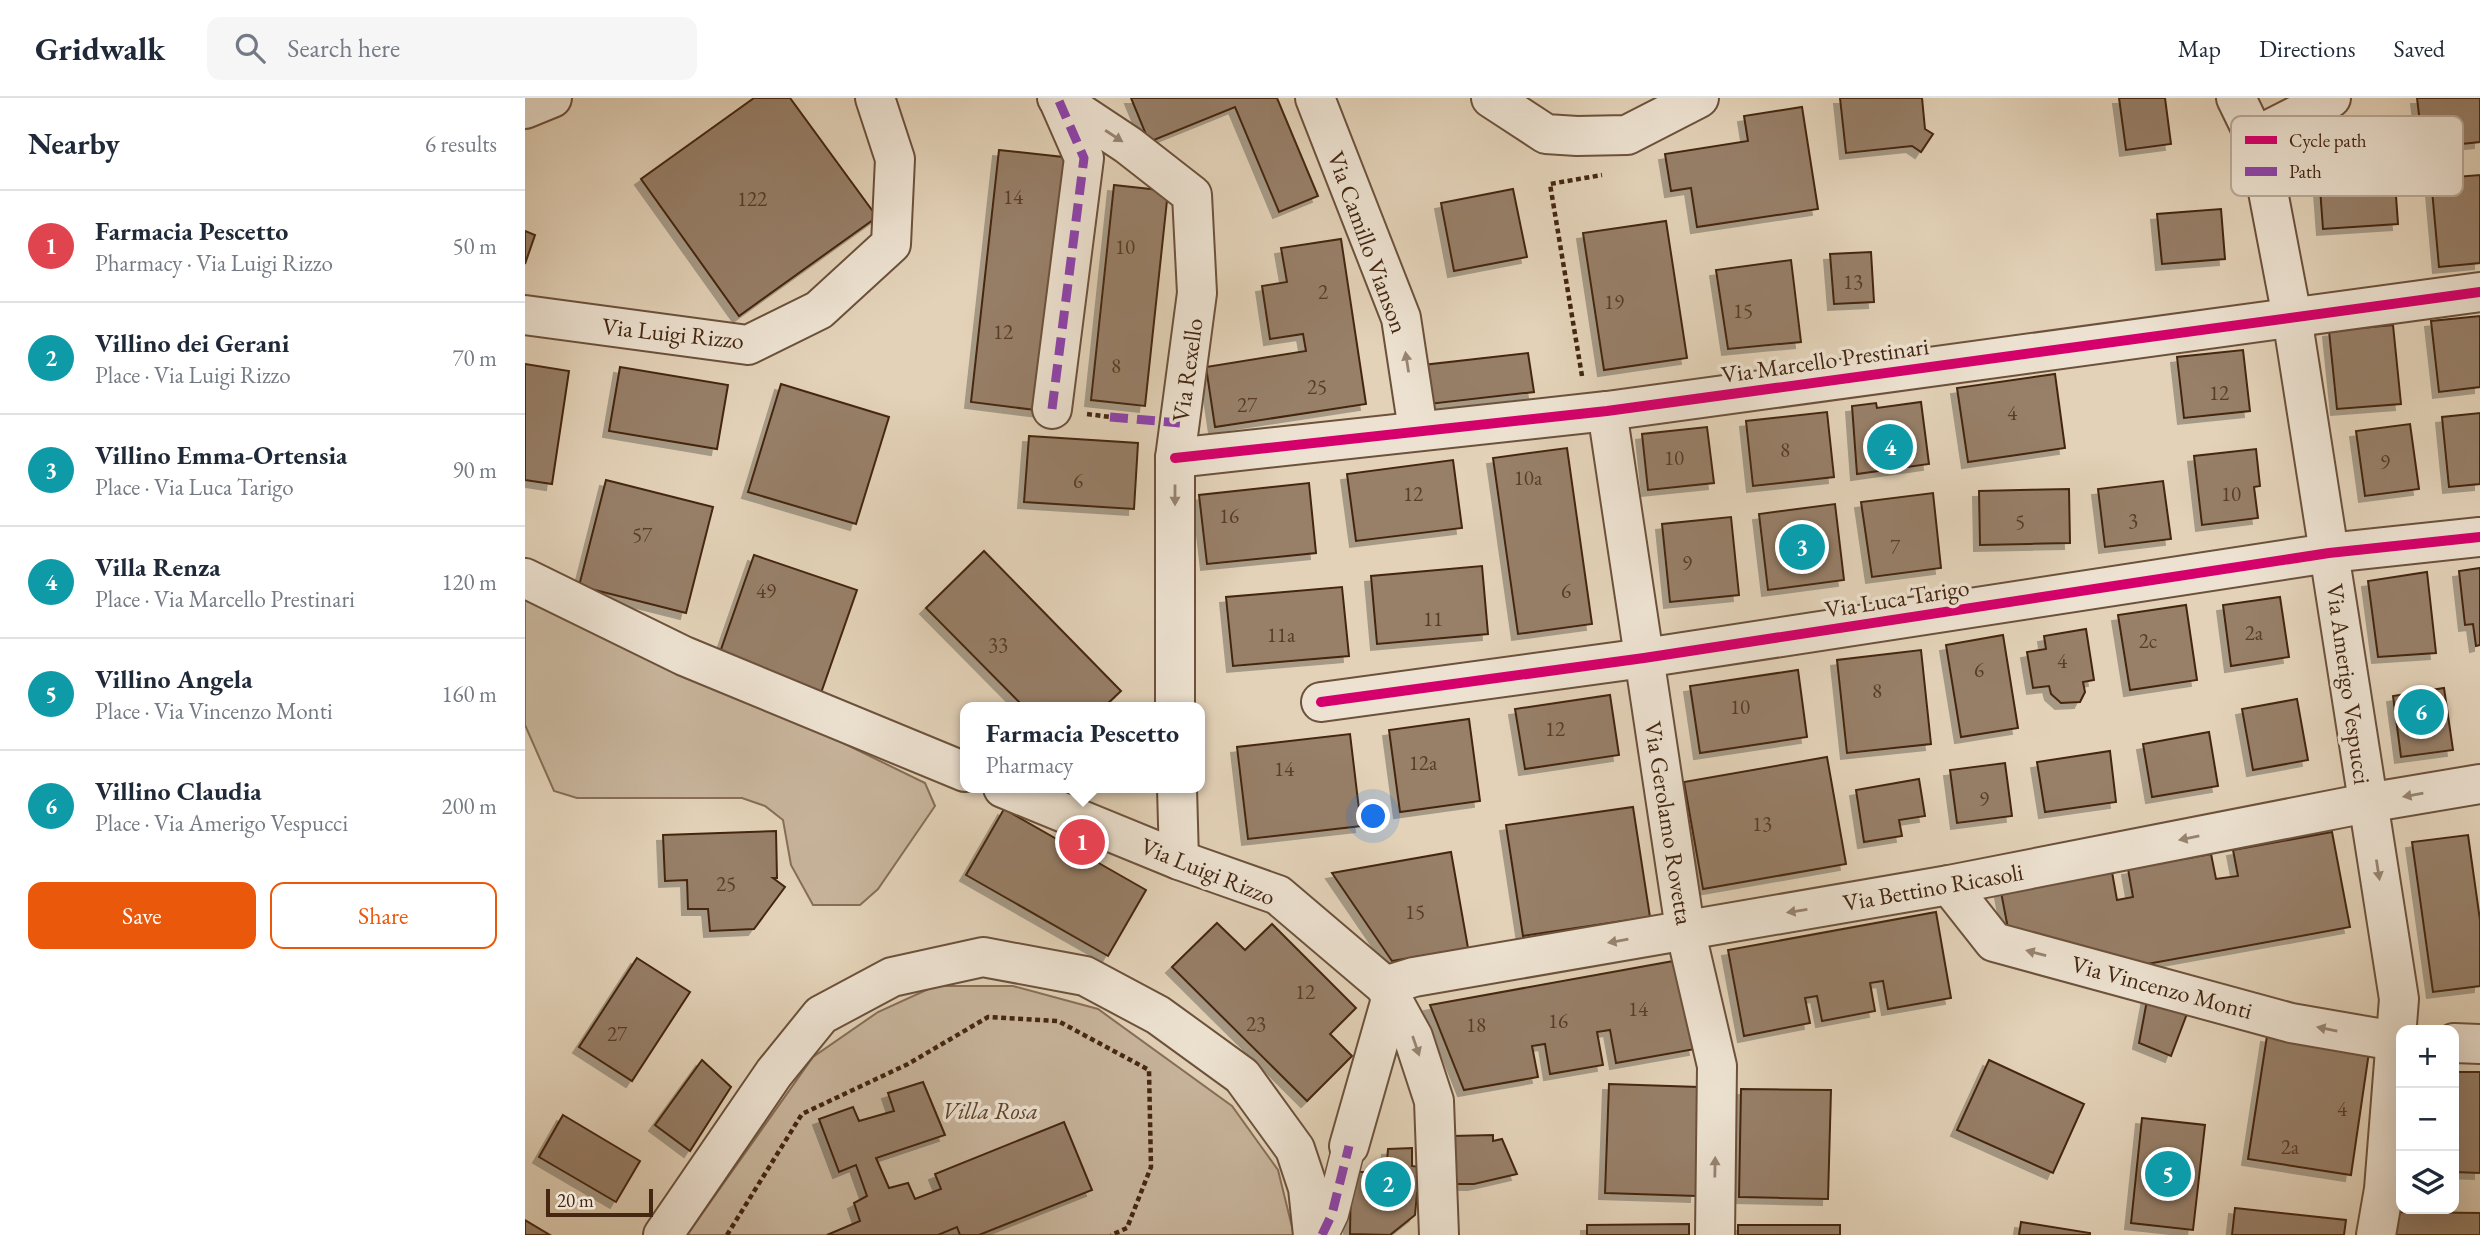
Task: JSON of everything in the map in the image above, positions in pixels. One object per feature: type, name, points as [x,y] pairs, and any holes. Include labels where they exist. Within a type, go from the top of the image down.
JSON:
[{"type":"street","points":[[525,109],[552,98]]},
{"type":"street","name":"Via Luigi Rizzo","points":[[525,315],[748,345],[819,310],[891,244],[895,159],[875,98]]},
{"type":"street","name":"Via Camillo Vianson","points":[[1315,98],[1401,318],[1418,430]]},
{"type":"street","points":[[1491,98],[1546,134],[1577,136],[1627,135],[1699,98]]},
{"type":"street","name":"Via Amerigo Vespucci","points":[[2236,98],[2245,116]]},
{"type":"street","points":[[2296,116],[2331,98]]},
{"type":"street","name":"Via Rexello","points":[[1052,410],[1084,158],[1058,99]]},
{"type":"street","name":"Via Rexello","points":[[1058,99],[1128,145],[1192,195],[1197,293],[1175,458],[1174,702]]},
{"type":"street","name":"Via Amerigo Vespucci","points":[[2267,196],[2292,317],[2399,999],[2398,1025]]},
{"type":"street","name":"Via Marcello Prestinari","points":[[1175,458],[1598,412],[2480,292]]},
{"type":"street","name":"Via Gerolamo Rovetta","points":[[1598,412],[1644,658],[1685,929],[1717,1066],[1715,1235]]},
{"type":"street","name":"Via Luca Tarigo","points":[[1321,702],[1644,658],[2329,553],[2480,537]]},
{"type":"street","points":[[525,578],[684,656],[960,770]]},
{"type":"street","name":"Via Bettino Ricasoli","points":[[1388,992],[1414,977],[1949,885],[2367,803],[2480,784]]},
{"type":"street","name":"Via Luigi Rizzo","points":[[1015,793],[1179,860],[1278,895],[1388,992],[1413,1037],[1434,1101],[1439,1235]]},
{"type":"street","points":[[1177,793],[1179,860]]},
{"type":"street","name":"Via Vincenzo Monti","points":[[1949,885],[1994,942],[2291,1023],[2396,1042]]},
{"type":"street","points":[[663,1235],[774,1073],[821,1015],[891,977],[983,957],[1085,976],[1158,1015],[1242,1076],[1295,1149],[1308,1188],[1313,1235]]},
{"type":"street","points":[[1322,1235],[1332,1214],[1388,992]]},
{"type":"street","points":[[2459,1043],[2480,1044]]},
{"type":"street","name":"Via Amerigo Vespucci","points":[[2376,1235],[2384,1189],[2396,1063]]},
{"type":"path","points":[[1598,412],[1550,184],[1610,174]]},
{"type":"path","points":[[727,1235],[802,1114],[908,1064],[988,1017],[1058,1021],[1149,1070],[1151,1167],[1127,1228],[1111,1235]]},
{"type":"green space","points":[[525,588],[925,783],[935,806],[878,889],[860,905],[813,905],[791,865],[783,820],[765,806],[742,798],[577,798],[554,791],[525,725]]},
{"type":"green space","name":"Villa Rosa","points":[[935,986],[1013,986],[1098,1009],[1232,1106],[1278,1170],[1294,1235],[687,1235],[813,1057],[878,1012]]},
{"type":"building","points":[[754,98],[790,98],[877,217],[739,316],[641,179]]},
{"type":"building","points":[[1131,98],[1277,98],[1318,196],[1279,212],[1235,107],[1149,142]]},
{"type":"building","points":[[1840,98],[1922,98],[1925,129],[1933,134],[1921,152],[1912,146],[1846,153]]},
{"type":"building","points":[[2119,98],[2165,98],[2171,144],[2126,150]]},
{"type":"building","points":[[2417,98],[2480,98],[2480,142],[2463,144],[2463,116],[2419,116]]},
{"type":"building","points":[[1802,107],[1818,209],[1697,227],[1691,188],[1671,191],[1665,154],[1748,141],[1744,116]]},
{"type":"building","points":[[999,150],[1072,158],[1043,411],[971,402]]},
{"type":"building","points":[[2480,175],[2480,263],[2439,267],[2433,196],[2463,196],[2463,176]]},
{"type":"building","points":[[1114,185],[1168,191],[1145,406],[1091,400]]},
{"type":"building","points":[[1513,189],[1527,257],[1454,271],[1441,203]]},
{"type":"building","points":[[2321,196],[2396,196],[2398,224],[2323,229]]},
{"type":"building","points":[[2221,209],[2225,259],[2162,264],[2157,214]]},
{"type":"building","points":[[1666,221],[1687,358],[1604,370],[1583,233]]},
{"type":"building","points":[[525,231],[535,235],[525,264]]},
{"type":"building","points":[[1341,239],[1366,404],[1215,427],[1206,367],[1306,351],[1303,334],[1270,339],[1262,286],[1287,282],[1281,248]]},
{"type":"building","points":[[1871,252],[1874,302],[1834,304],[1830,254]]},
{"type":"building","points":[[1791,260],[1801,342],[1728,349],[1716,270]]},
{"type":"building","points":[[2480,316],[2480,387],[2439,392],[2431,321]]},
{"type":"building","points":[[2393,325],[2401,404],[2337,409],[2329,331]]},
{"type":"building","points":[[2243,350],[2250,411],[2184,418],[2177,357]]},
{"type":"building","points":[[1528,353],[1534,392],[1429,404],[1423,365]]},
{"type":"building","points":[[525,364],[569,371],[552,484],[525,480]]},
{"type":"building","points":[[620,367],[728,385],[717,449],[609,431]]},
{"type":"building","points":[[2055,374],[2065,448],[1968,462],[1957,388]]},
{"type":"building","points":[[781,384],[889,417],[856,524],[748,492]]},
{"type":"building","points":[[1921,402],[1929,464],[1857,474],[1852,406],[1876,403],[1877,408]]},
{"type":"building","points":[[1827,412],[1834,477],[1753,486],[1746,421]]},
{"type":"building","points":[[2480,413],[2480,484],[2449,487],[2442,417]]},
{"type":"building","points":[[2410,424],[2419,489],[2365,496],[2356,431]]},
{"type":"building","points":[[1707,427],[1714,483],[1648,490],[1642,434]]},
{"type":"building","points":[[1029,436],[1138,443],[1134,509],[1024,502]]},
{"type":"building","points":[[1567,448],[1592,624],[1518,634],[1493,458]]},
{"type":"building","points":[[2256,449],[2260,486],[2254,487],[2258,518],[2202,525],[2194,456]]},
{"type":"building","points":[[1453,460],[1462,528],[1356,541],[1347,474]]},
{"type":"building","points":[[606,480],[713,507],[686,613],[579,586]]},
{"type":"building","points":[[2163,481],[2171,539],[2105,547],[2098,489]]},
{"type":"building","points":[[1309,483],[1316,553],[1207,564],[1199,495]]},
{"type":"building","points":[[2069,489],[2070,543],[1980,545],[1979,491]]},
{"type":"building","points":[[1933,493],[1941,568],[1872,577],[1861,502]]},
{"type":"building","points":[[1835,504],[1844,580],[1768,590],[1759,514]]},
{"type":"building","points":[[1731,517],[1739,595],[1670,602],[1662,524]]},
{"type":"building","points":[[984,551],[1121,691],[1109,702],[1019,702],[926,608]]},
{"type":"building","points":[[754,555],[857,590],[821,693],[718,658]]},
{"type":"building","points":[[1482,566],[1488,634],[1377,644],[1371,576]]},
{"type":"building","points":[[2480,568],[2480,645],[2476,646],[2473,624],[2465,625],[2459,571]]},
{"type":"building","points":[[2427,572],[2436,653],[2378,657],[2368,581]]},
{"type":"building","points":[[1342,587],[1349,656],[1233,666],[1226,597]]},
{"type":"building","points":[[2280,597],[2289,657],[2231,666],[2223,605]]},
{"type":"building","points":[[2186,605],[2197,680],[2130,690],[2118,615]]},
{"type":"building","points":[[2086,629],[2094,680],[2083,682],[2085,692],[2080,702],[2061,703],[2051,694],[2049,686],[2033,688],[2027,652],[2046,649],[2044,636]]},
{"type":"building","points":[[2003,635],[2018,728],[1961,737],[1946,645]]},
{"type":"building","points":[[1921,650],[1931,744],[1847,753],[1837,660]]},
{"type":"building","points":[[1798,670],[1807,737],[1700,753],[1690,686]]},
{"type":"building","points":[[2444,688],[2453,750],[2401,757],[2393,696]]},
{"type":"building","points":[[1610,695],[1619,755],[1525,769],[1515,709]]},
{"type":"building","points":[[2297,699],[2308,760],[2253,770],[2242,709]]},
{"type":"building","points":[[1469,719],[1480,801],[1400,812],[1389,730]]},
{"type":"building","points":[[2209,732],[2218,786],[2152,797],[2143,744]]},
{"type":"building","points":[[1350,734],[1361,826],[1248,839],[1237,747]]},
{"type":"building","points":[[2110,751],[2116,802],[2045,812],[2037,762]]},
{"type":"building","points":[[1827,757],[1846,864],[1703,889],[1684,782]]},
{"type":"building","points":[[2005,763],[2012,816],[1957,823],[1950,770]]},
{"type":"building","points":[[1919,779],[1925,816],[1899,820],[1902,836],[1864,842],[1856,790]]},
{"type":"building","points":[[1633,807],[1650,917],[1523,936],[1506,825]]},
{"type":"building","points":[[1004,809],[1146,890],[1108,956],[966,875]]},
{"type":"building","points":[[776,831],[777,878],[773,878],[785,887],[754,929],[710,931],[708,909],[688,909],[687,880],[665,881],[663,835]]},
{"type":"building","points":[[2332,832],[2350,927],[2109,971],[2010,939],[2001,892],[2112,872],[2117,900],[2133,897],[2128,869],[2211,854],[2216,879],[2238,876],[2233,850]]},
{"type":"building","points":[[2468,835],[2480,920],[2480,986],[2433,992],[2412,842]]},
{"type":"building","points":[[1451,852],[1468,948],[1392,961],[1332,873]]},
{"type":"building","points":[[1936,912],[1951,998],[1888,1009],[1883,981],[1870,983],[1875,1011],[1822,1021],[1817,996],[1805,998],[1810,1023],[1744,1036],[1728,950]]},
{"type":"building","points":[[1217,923],[1245,950],[1272,924],[1356,1008],[1330,1034],[1352,1056],[1307,1101],[1172,967]]},
{"type":"building","points":[[637,958],[690,992],[632,1081],[579,1047]]},
{"type":"building","points":[[1679,960],[1695,1049],[1616,1063],[1610,1030],[1597,1032],[1603,1065],[1550,1074],[1545,1044],[1532,1046],[1538,1077],[1464,1090],[1430,1005]]},
{"type":"building","points":[[2148,995],[2188,1011],[2171,1056],[2139,1043]]},
{"type":"building","points":[[2267,1036],[2369,1052],[2351,1175],[2248,1159]]},
{"type":"building","points":[[702,1060],[731,1087],[690,1151],[655,1125]]},
{"type":"building","points":[[1989,1060],[2084,1104],[2053,1173],[1957,1130]]},
{"type":"building","points":[[2459,1072],[2480,1072],[2480,1173],[2459,1172]]},
{"type":"building","points":[[923,1082],[945,1135],[876,1158],[889,1188],[908,1183],[915,1199],[941,1189],[935,1174],[1064,1122],[1092,1190],[979,1235],[960,1235],[957,1227],[938,1235],[827,1235],[860,1221],[854,1203],[867,1196],[856,1165],[839,1172],[819,1119],[853,1107],[859,1121],[894,1111],[888,1093]]},
{"type":"building","points":[[1609,1084],[1699,1087],[1696,1196],[1605,1193]]},
{"type":"building","points":[[1741,1089],[1831,1090],[1828,1199],[1739,1197]]},
{"type":"building","points":[[563,1115],[640,1161],[616,1202],[539,1157]]},
{"type":"building","points":[[2142,1118],[2205,1125],[2193,1230],[2131,1223]]},
{"type":"building","points":[[1493,1135],[1493,1141],[1502,1139],[1517,1174],[1474,1184],[1453,1184],[1452,1136]]},
{"type":"building","points":[[1412,1148],[1412,1166],[1426,1168],[1426,1195],[1417,1193],[1415,1215],[1390,1235],[1350,1234],[1351,1171],[1386,1174],[1388,1149]]},
{"type":"building","points":[[2235,1208],[2346,1220],[2344,1235],[2232,1235]]},
{"type":"building","points":[[2395,1212],[2480,1213],[2480,1235],[2391,1235]]},
{"type":"building","points":[[525,1220],[550,1235],[525,1235]]},
{"type":"building","points":[[2021,1222],[2090,1233],[2090,1235],[2019,1235]]},
{"type":"building","points":[[1689,1224],[1689,1235],[1587,1235],[1587,1225]]},
{"type":"building","points":[[1738,1225],[1840,1225],[1840,1235],[1738,1235]]},
{"type":"marked path","points":[[1052,409],[1084,158],[1059,101]]},
{"type":"marked path","points":[[1110,417],[1180,423]]},
{"type":"marked path","points":[[1322,1235],[1332,1214],[1349,1146]]},
{"type":"cycle path","points":[[1175,458],[1607,411],[2480,292]]},
{"type":"cycle path","points":[[1321,702],[1644,658],[2329,553],[2480,537]]},
{"type":"place","name":"Villa Renza","points":[[1890,447]]},
{"type":"place","name":"Villino Emma-Ortensia","points":[[1802,547]]},
{"type":"place","name":"Villino Claudia","points":[[2421,712]]},
{"type":"place","name":"Farmacia Pescetto","points":[[1082,842]]},
{"type":"place","name":"Villino Angela","points":[[2168,1174]]},
{"type":"place","name":"Villino dei Gerani","points":[[1388,1184]]}]
